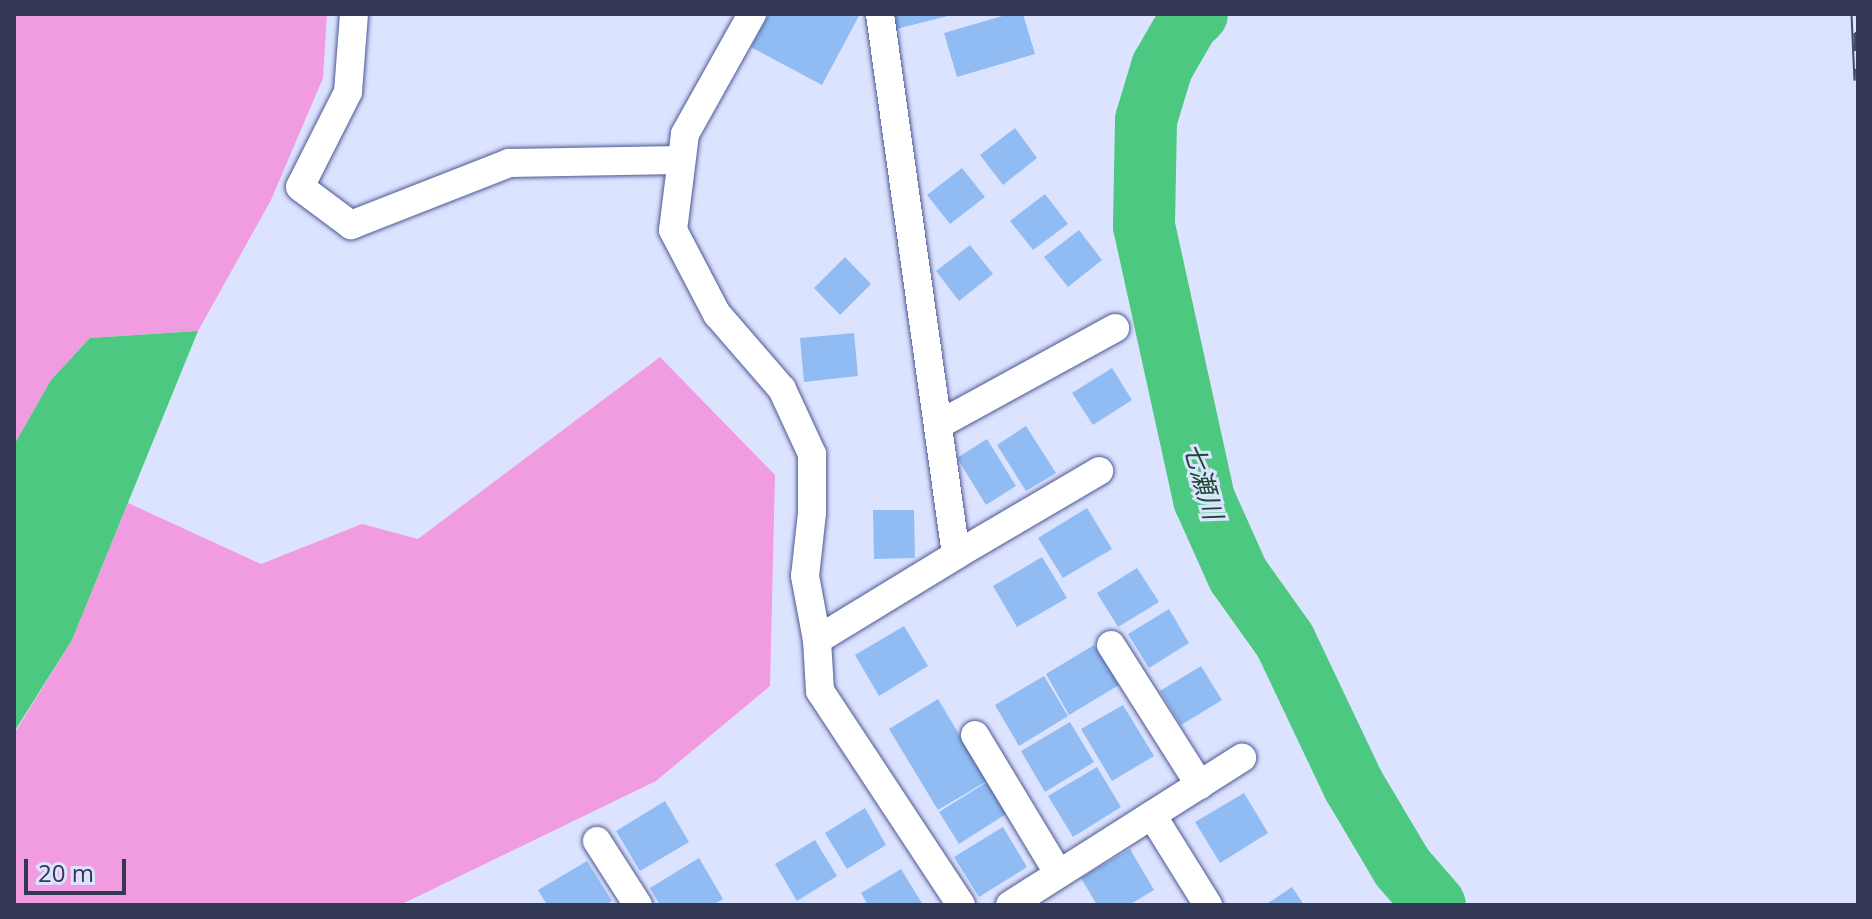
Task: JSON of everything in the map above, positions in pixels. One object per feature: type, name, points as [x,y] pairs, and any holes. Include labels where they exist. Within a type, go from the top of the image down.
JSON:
[{"type":"street","points":[[354,14],[348,92],[300,187],[351,225],[509,163],[680,160]]},
{"type":"street","points":[[752,14],[685,134],[673,230],[717,314],[782,389],[812,454],[812,513],[805,576],[817,640],[820,691],[961,905]]},
{"type":"street","points":[[880,14],[956,555]]},
{"type":"street","points":[[938,425],[1115,328]]},
{"type":"street","points":[[817,640],[1099,471]]},
{"type":"street","points":[[1111,645],[1200,785]]},
{"type":"street","points":[[975,735],[1059,874]]},
{"type":"street","points":[[1010,905],[1242,758]]},
{"type":"street","points":[[1152,815],[1208,905]]},
{"type":"street","points":[[597,841],[638,905]]},
{"type":"shaded area","points":[[14,14],[327,14],[323,78],[271,200],[198,331],[90,338],[51,380],[14,445]]},
{"type":"shaded area","points":[[198,331],[72,640],[14,732],[14,445],[51,380],[90,338]]},
{"type":"shaded area","points":[[660,357],[775,475],[770,686],[656,781],[400,905],[14,905],[14,734],[72,640],[128,503],[261,564],[362,524],[418,539]]},
{"type":"building","points":[[769,14],[860,14],[822,85],[751,47]]},
{"type":"building","points":[[892,14],[951,14],[952,15],[896,29]]},
{"type":"building","points":[[1009,14],[1023,14],[1035,54],[957,77],[944,33]]},
{"type":"building","points":[[1015,128],[1037,158],[1003,185],[980,155]]},
{"type":"building","points":[[962,168],[985,197],[950,224],[927,195]]},
{"type":"building","points":[[1045,194],[1068,224],[1033,250],[1010,221]]},
{"type":"building","points":[[1079,230],[1102,260],[1068,287],[1044,257]]},
{"type":"building","points":[[970,245],[993,274],[959,301],[936,271]]},
{"type":"building","points":[[845,257],[871,284],[840,315],[814,288]]},
{"type":"building","points":[[854,333],[858,376],[804,382],[800,338]]},
{"type":"building","points":[[1112,368],[1132,400],[1093,425],[1072,393]]},
{"type":"building","points":[[1026,426],[1056,473],[1026,491],[997,445]]},
{"type":"building","points":[[987,439],[1016,486],[986,505],[957,458]]},
{"type":"building","points":[[1087,508],[1112,549],[1063,578],[1038,538]]},
{"type":"building","points":[[873,510],[914,510],[915,558],[874,559]]},
{"type":"building","points":[[1042,557],[1067,598],[1017,627],[993,586]]},
{"type":"building","points":[[1137,568],[1159,602],[1118,627],[1097,593]]},
{"type":"building","points":[[1169,609],[1189,643],[1149,668],[1128,634]]},
{"type":"building","points":[[904,626],[928,666],[879,696],[855,655]]},
{"type":"building","points":[[1094,645],[1119,685],[1069,715],[1046,674]]},
{"type":"building","points":[[1201,666],[1222,700],[1181,725],[1160,691]]},
{"type":"building","points":[[1044,676],[1068,716],[1019,746],[995,705]]},
{"type":"building","points":[[938,699],[987,781],[938,810],[889,729]]},
{"type":"building","points":[[1123,705],[1154,756],[1112,781],[1081,729]]},
{"type":"building","points":[[1070,722],[1094,762],[1045,792],[1021,751]]},
{"type":"building","points":[[1097,767],[1121,807],[1073,837],[1048,796]]},
{"type":"building","points":[[987,782],[1006,814],[959,844],[939,812]]},
{"type":"building","points":[[1244,793],[1268,833],[1220,863],[1195,822]]},
{"type":"building","points":[[665,801],[689,842],[640,871],[616,831]]},
{"type":"building","points":[[865,808],[886,845],[847,869],[825,833]]},
{"type":"building","points":[[1003,827],[1027,867],[979,897],[954,857]]},
{"type":"building","points":[[815,840],[837,876],[797,901],[775,864]]},
{"type":"building","points":[[1130,849],[1154,890],[1129,905],[1097,905],[1081,878]]},
{"type":"building","points":[[699,858],[723,899],[713,905],[660,905],[650,888]]},
{"type":"building","points":[[587,861],[612,901],[605,905],[547,905],[538,890]]},
{"type":"building","points":[[901,869],[923,905],[868,905],[861,893]]},
{"type":"building","points":[[1292,887],[1304,905],[1265,905]]},
{"type":"waterway","name":"七瀬川","points":[[1197,14],[1188,22],[1162,67],[1146,120],[1144,226],[1204,499],[1238,575],[1285,641],[1354,786],[1402,867],[1435,905]]},
{"type":"railway","points":[[1855,14],[1858,80]]}]
